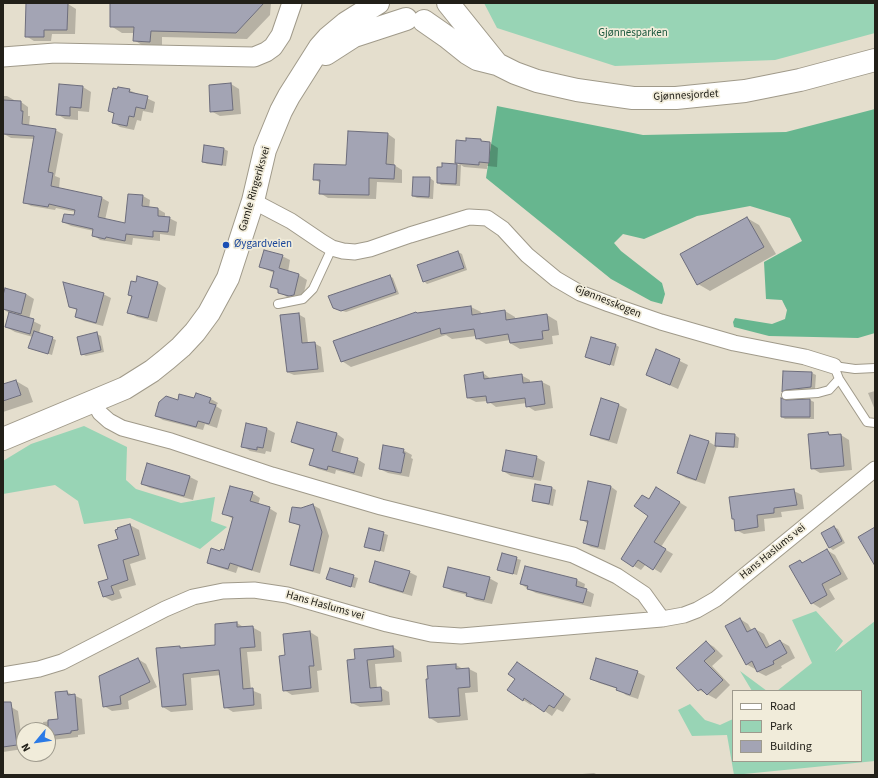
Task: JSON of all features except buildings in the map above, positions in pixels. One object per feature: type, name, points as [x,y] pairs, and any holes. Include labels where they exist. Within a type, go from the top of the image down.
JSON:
[{"type":"main road","name":"Gamle Ringeriksvei","points":[[3,439],[125,388],[152,371],[181,347],[195,332],[209,313],[228,278],[253,201],[264,156],[272,132],[289,96],[320,47],[328,38],[346,22],[378,3]]},
{"type":"main road","name":"Gamle Ringeriksvei","points":[[311,62],[354,36],[408,14],[431,18],[438,13],[443,3]]},
{"type":"main road","name":"Gjønnesjordet","points":[[448,3],[497,64]]},
{"type":"main road","name":"Gjønnesjordet","points":[[408,14],[447,36],[467,53],[477,59],[497,64],[515,73],[537,81],[577,90],[633,98],[696,97],[745,92],[800,80],[875,60]]},
{"type":"street","points":[[3,57],[55,53],[254,57],[273,47],[281,35],[292,3]]},
{"type":"street","name":"Gjønnesskogen","points":[[253,201],[291,221],[332,248],[355,252],[370,249],[470,217],[487,218],[503,229],[527,255],[550,274],[580,293],[661,322],[734,343],[805,357],[836,372]]},
{"type":"street","points":[[94,402],[100,413],[109,421],[122,428],[171,441],[272,475],[381,507],[572,555],[617,576],[644,594],[662,619]]},
{"type":"street","name":"Hans Haslums vei","points":[[3,675],[39,670],[62,662],[165,609],[193,598],[222,591],[254,590],[288,595],[387,624],[431,634],[461,636],[662,619],[684,615],[716,600],[875,469]]},
{"type":"lane","points":[[278,304],[303,298],[313,288],[332,248]]},
{"type":"lane","name":"Gjønnesskogen","points":[[836,372],[875,368]]},
{"type":"lane","points":[[786,395],[818,393],[829,390],[836,372]]},
{"type":"lane","points":[[836,372],[867,422],[875,423]]},
{"type":"green space","name":"Gjønnesparken","points":[[484,3],[875,3],[875,33],[775,60],[615,66],[497,28]]},
{"type":"green space","points":[[497,106],[643,135],[786,132],[875,109],[875,333],[858,338],[769,336],[734,327],[733,322],[735,318],[772,324],[785,319],[787,310],[782,300],[766,299],[764,262],[802,241],[790,218],[750,206],[697,216],[644,239],[623,234],[614,243],[621,251],[662,283],[665,294],[662,304],[651,301],[611,279],[486,178]]},
{"type":"green space","points":[[84,426],[127,447],[126,480],[136,489],[181,503],[215,497],[211,521],[227,527],[200,549],[130,518],[84,524],[78,501],[55,485],[3,494],[3,461],[31,444]]},
{"type":"green space","points":[[816,611],[843,641],[835,652],[875,621],[875,761],[734,775],[727,735],[692,736],[678,710],[690,704],[705,720],[720,725],[732,719],[732,762],[862,762],[862,690],[778,690],[812,663],[792,620]]},
{"type":"green space","points":[[740,671],[766,690],[751,690]]},
{"type":"place","name":"Øygardveien","points":[[226,245]]}]
